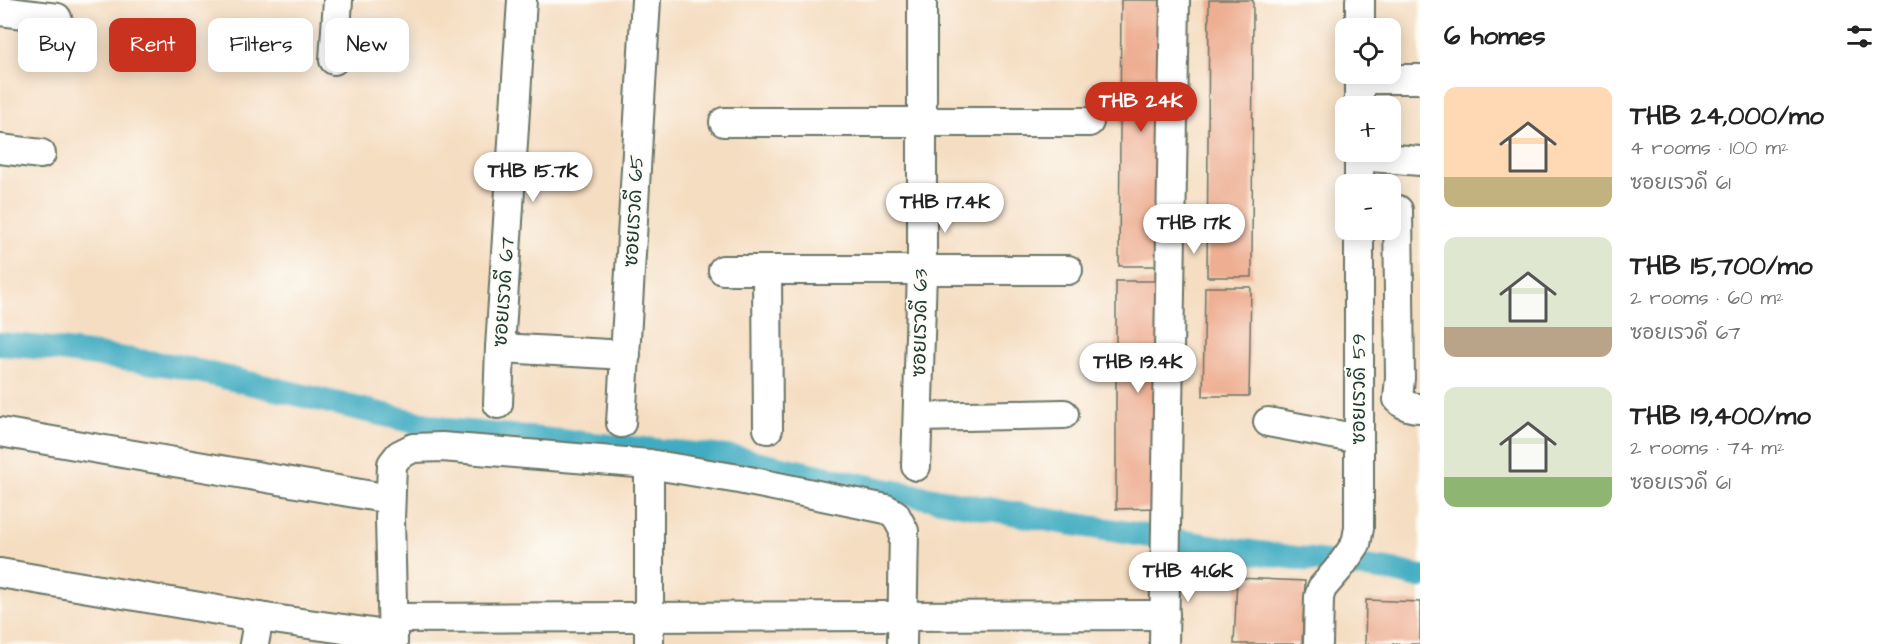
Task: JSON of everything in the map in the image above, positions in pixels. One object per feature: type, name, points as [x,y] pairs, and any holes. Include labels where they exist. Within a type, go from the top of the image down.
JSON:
[{"type":"street","points":[[337,18],[338,0]]},
{"type":"street","name":"ซอยเรวดี 67","points":[[498,404],[522,0]]},
{"type":"street","name":"ซอยเรวดี 65","points":[[621,423],[646,0]]},
{"type":"street","name":"ซอยเรวดี 63","points":[[916,466],[922,271],[922,0]]},
{"type":"street","points":[[1164,644],[1175,0]]},
{"type":"street","points":[[1360,0],[1360,18]]},
{"type":"street","points":[[0,11],[57,18]]},
{"type":"street","points":[[1359,86],[1420,79]]},
{"type":"street","points":[[724,122],[1089,122]]},
{"type":"street","points":[[0,149],[41,154]]},
{"type":"street","points":[[1401,159],[1420,161]]},
{"type":"street","points":[[1403,211],[1398,399],[1402,404],[1420,408]]},
{"type":"street","name":"ซอยเรวดี 59","points":[[1318,644],[1319,597],[1328,580],[1347,557],[1357,540],[1359,528],[1359,240]]},
{"type":"street","points":[[723,270],[1068,270]]},
{"type":"street","points":[[767,271],[768,429]]},
{"type":"street","points":[[500,348],[626,355]]},
{"type":"street","points":[[918,417],[1064,414]]},
{"type":"street","points":[[1268,422],[1359,439]]},
{"type":"street","points":[[0,432],[390,499]]},
{"type":"street","points":[[393,632],[390,499],[392,464],[399,455],[413,448],[442,447],[649,464],[739,479],[886,509],[895,514],[904,531],[902,630]]},
{"type":"street","points":[[649,464],[649,630]]},
{"type":"street","points":[[0,573],[256,631],[902,630],[1165,615]]},
{"type":"building","points":[[1121,0],[1163,0],[1161,266],[1119,266]]},
{"type":"building","points":[[1209,0],[1253,0],[1252,277],[1207,277]]},
{"type":"building","points":[[1116,281],[1160,281],[1159,508],[1116,509]]},
{"type":"building","points":[[1205,287],[1251,287],[1249,396],[1203,396]]},
{"type":"building","points":[[1237,578],[1305,581],[1302,644],[1234,644]]},
{"type":"building","points":[[1366,600],[1420,602],[1420,644],[1365,644]]},
{"type":"waterway","points":[[0,344],[177,366],[449,430],[737,458],[880,489],[1060,522],[1237,550],[1395,571],[1420,577]]}]
